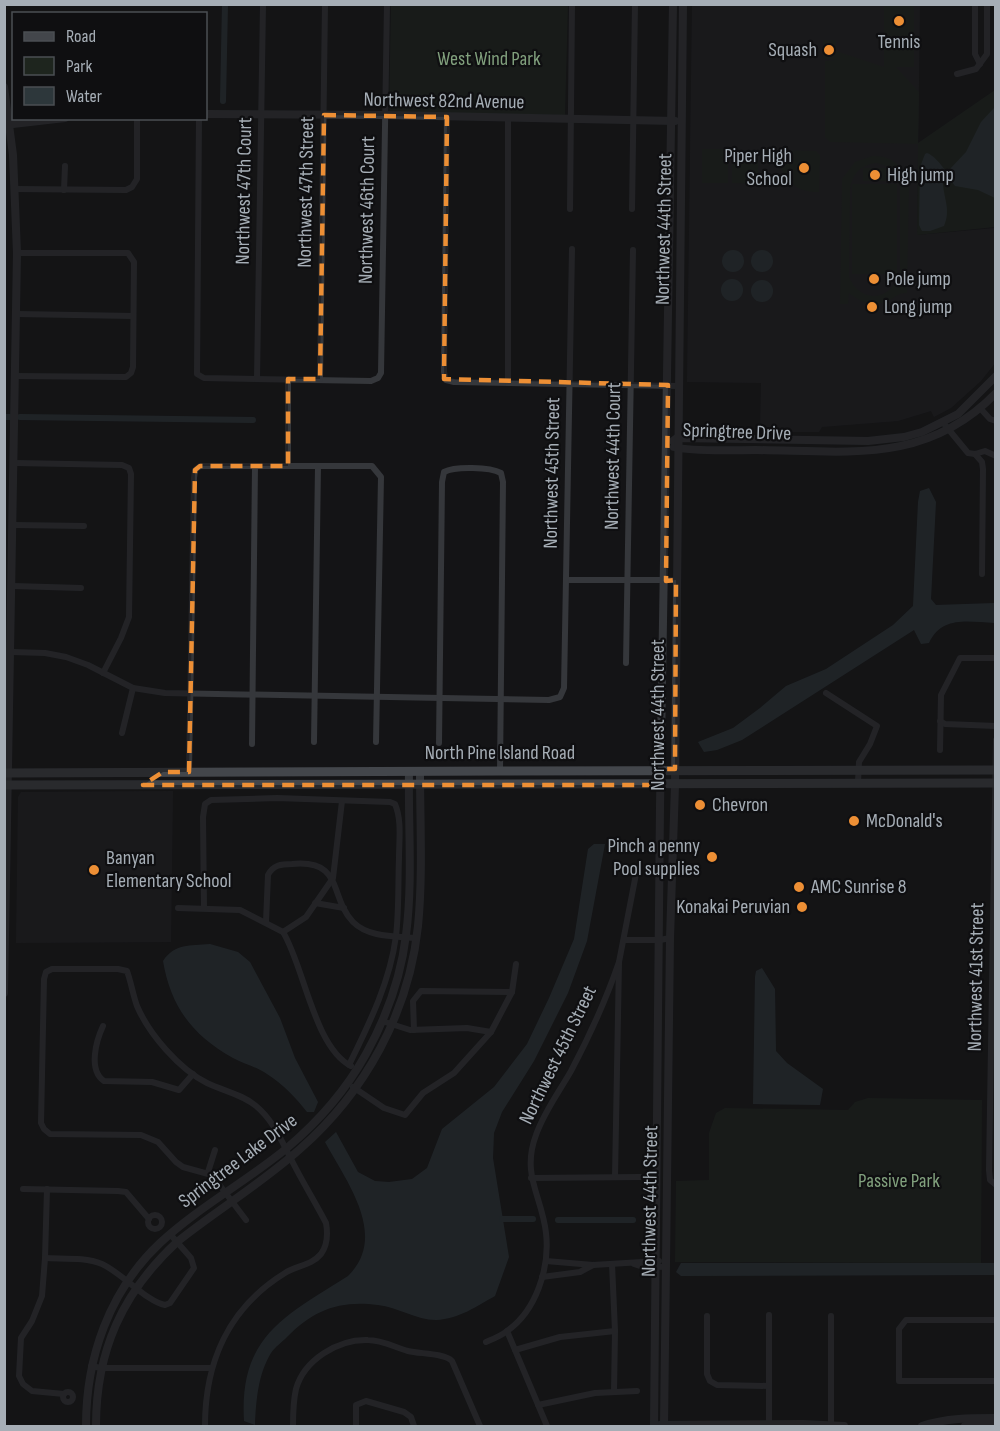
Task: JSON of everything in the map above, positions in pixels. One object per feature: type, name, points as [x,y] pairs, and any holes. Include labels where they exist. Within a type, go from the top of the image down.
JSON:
[{"type":"main road","name":"North Pine Island Road","points":[[7,773],[500,772],[662,769],[995,770]]},
{"type":"main road","points":[[497,784],[509,776],[539,776],[565,771]]},
{"type":"main road","points":[[143,785],[145,780],[163,772]]},
{"type":"main road","name":"North Pine Island Road","points":[[7,785],[995,783]]},
{"type":"street","name":"Northwest 47th Court","points":[[257,379],[263,4]]},
{"type":"street","name":"Northwest 47th Street","points":[[320,379],[325,4]]},
{"type":"street","name":"Northwest 46th Court","points":[[320,379],[371,381],[378,378],[381,373],[387,4]]},
{"type":"street","points":[[570,209],[572,4]]},
{"type":"street","points":[[632,209],[635,4]]},
{"type":"street","name":"Northwest 44th Street","points":[[659,1426],[656,1264],[673,4]]},
{"type":"street","name":"Northwest 44th Street","points":[[659,1426],[666,1264],[670,938],[675,784],[683,4]]},
{"type":"street","points":[[975,4],[975,54],[980,64]]},
{"type":"street","points":[[957,74],[976,69],[987,54],[987,4]]},
{"type":"street","points":[[4,87],[15,189],[18,253],[4,993]]},
{"type":"street","name":"Northwest 82nd Avenue","points":[[207,114],[681,121]]},
{"type":"street","points":[[447,117],[444,372],[446,380],[678,386]]},
{"type":"street","points":[[508,118],[508,383]]},
{"type":"street","points":[[7,125],[48,120]]},
{"type":"street","points":[[15,189],[126,190],[132,187],[136,179],[137,120]]},
{"type":"street","points":[[198,120],[197,374],[204,378],[320,379]]},
{"type":"street","points":[[64,190],[65,166]]},
{"type":"street","name":"Northwest 45th Street","points":[[500,698],[549,700],[560,697],[564,688],[572,249]]},
{"type":"street","name":"Northwest 44th Court","points":[[626,663],[633,250]]},
{"type":"street","points":[[15,376],[126,377],[133,368],[135,262],[128,253],[18,253]]},
{"type":"street","points":[[669,307],[679,308]]},
{"type":"street","points":[[17,314],[133,316]]},
{"type":"street","name":"Springtree Drive","points":[[667,444],[677,448],[869,451],[910,445],[928,439],[945,426],[996,376]]},
{"type":"street","points":[[288,379],[288,466]]},
{"type":"street","name":"Springtree Drive","points":[[667,444],[677,438],[868,441],[904,437],[945,426],[980,408],[996,393]]},
{"type":"street","points":[[980,408],[990,419],[996,421]]},
{"type":"street","points":[[945,426],[968,453],[975,454],[985,451],[996,456]]},
{"type":"street","points":[[975,454],[982,462],[983,469],[982,573]]},
{"type":"street","points":[[15,463],[122,465],[129,468],[131,474],[129,616],[121,638],[103,673]]},
{"type":"street","points":[[189,772],[195,470],[200,466],[372,466],[378,472],[381,477],[376,742]]},
{"type":"street","points":[[252,744],[255,466]]},
{"type":"street","points":[[314,742],[318,466]]},
{"type":"street","points":[[438,742],[444,472],[451,468],[494,469],[501,473],[503,482],[500,772]]},
{"type":"street","points":[[14,525],[84,526]]},
{"type":"street","points":[[566,580],[676,580]]},
{"type":"street","points":[[13,586],[81,588]]},
{"type":"street","points":[[12,652],[45,653],[66,657],[133,688],[191,694],[500,698]]},
{"type":"street","points":[[940,750],[941,695],[960,658],[996,658]]},
{"type":"street","points":[[122,733],[133,688]]},
{"type":"street","points":[[826,693],[877,726],[859,762],[858,782]]},
{"type":"street","points":[[940,721],[945,724],[996,726]]},
{"type":"street","name":"Northwest 41st Street","points":[[994,1184],[989,1176],[994,1022],[996,741]]},
{"type":"street","name":"Springtree Lake Drive","points":[[86,1426],[91,1366],[105,1320],[128,1280],[170,1234],[286,1149],[316,1122],[348,1083],[382,1021],[396,981],[406,937],[409,873],[409,771]]},
{"type":"street","name":"Springtree Lake Drive","points":[[96,1426],[97,1392],[101,1368],[116,1323],[136,1286],[161,1256],[177,1242],[290,1158],[328,1123],[366,1074],[391,1025],[403,994],[416,938],[419,888],[420,771]]},
{"type":"street","points":[[204,908],[205,804],[211,800],[277,798],[395,804],[398,811],[396,936],[378,1004],[349,1065]]},
{"type":"street","points":[[283,932],[306,917],[333,878],[342,801]]},
{"type":"street","points":[[266,922],[268,875],[271,869],[278,865],[296,863],[312,865],[326,871],[333,878],[344,908],[353,922],[366,931],[416,938]]},
{"type":"street","points":[[615,1178],[619,962],[636,874]]},
{"type":"street","points":[[315,903],[344,908]]},
{"type":"street","points":[[178,908],[240,910],[283,932],[321,1026],[335,1054],[366,1074]]},
{"type":"street","points":[[624,939],[670,938]]},
{"type":"street","name":"Northwest 45th Street","points":[[486,1342],[507,1331],[524,1314],[542,1277],[546,1261],[546,1233],[531,1178],[531,1158],[535,1137],[543,1117],[607,998],[619,962]]},
{"type":"street","points":[[348,1083],[384,1108],[405,1115],[423,1093],[454,1073],[491,1032],[512,992],[516,964]]},
{"type":"street","points":[[205,1426],[205,1402],[211,1368],[223,1339],[247,1305],[265,1288],[285,1273],[312,1262],[321,1253],[328,1238],[326,1223],[276,1130],[255,1106],[194,1074],[167,1051],[149,1029],[137,1006],[127,971],[51,969],[46,972],[41,1123],[44,1129],[50,1134],[141,1135],[158,1142],[183,1167],[208,1172],[217,1179],[246,1220]]},
{"type":"street","points":[[414,1030],[414,1001],[421,991],[512,992]]},
{"type":"street","points":[[382,1021],[414,1030],[467,1028],[491,1032]]},
{"type":"street","points":[[103,1026],[97,1041],[96,1069],[99,1077],[104,1081],[152,1082],[179,1090],[194,1074]]},
{"type":"street","points":[[208,1172],[215,1150]]},
{"type":"street","points":[[531,1178],[640,1177]]},
{"type":"street","points":[[23,1189],[126,1192],[149,1219]]},
{"type":"street","points":[[47,1189],[42,1296],[32,1321],[21,1338],[19,1376],[23,1384],[32,1391],[64,1394]]},
{"type":"street","points":[[45,1258],[85,1260],[102,1264],[128,1280],[155,1302],[165,1305],[170,1303],[194,1268],[191,1258],[170,1234]]},
{"type":"street","points":[[546,1261],[593,1265],[634,1264],[640,1261],[666,1264]]},
{"type":"street","points":[[612,1264],[615,1331],[614,1392]]},
{"type":"street","points":[[542,1277],[580,1272],[593,1265]]},
{"type":"street","points":[[769,1315],[769,1426]]},
{"type":"street","points":[[707,1316],[707,1374],[710,1381],[717,1385],[769,1386]]},
{"type":"street","points":[[831,1316],[831,1425]]},
{"type":"street","points":[[996,1320],[906,1320],[901,1323],[898,1381],[996,1381]]},
{"type":"street","points":[[507,1331],[547,1426]]},
{"type":"street","points":[[515,1350],[560,1336],[615,1331]]},
{"type":"street","points":[[293,1426],[296,1387],[306,1369],[317,1357],[340,1344],[366,1339],[386,1342],[417,1353],[448,1358],[452,1362],[480,1426]]},
{"type":"street","points":[[91,1366],[101,1368],[211,1368]]},
{"type":"street","points":[[538,1405],[570,1397],[637,1391]]},
{"type":"street","points":[[356,1426],[356,1405],[366,1401],[404,1412],[411,1417],[414,1426]]},
{"type":"street","points":[[922,1426],[933,1422],[963,1418],[996,1418]]},
{"type":"street","points":[[659,1426],[844,1426]]},
{"type":"street","points":[[965,1426],[996,1426]]},
{"type":"highlighted area","points":[[324,115],[447,117],[444,379],[668,385],[666,581],[676,580],[675,769],[662,769],[661,785],[143,785],[163,772],[189,772],[195,470],[200,466],[288,466],[288,379],[320,379]]},
{"type":"shaded area","points":[[692,5],[920,5],[917,235],[995,228],[996,362],[981,381],[951,408],[934,417],[931,411],[898,421],[822,427],[819,432],[760,432],[761,383],[687,382]]},
{"type":"shaded area","name":"Banyan Elementary School","points":[[173,791],[171,942],[16,943],[18,797],[21,792]]},
{"type":"green space","name":"West Wind Park","points":[[391,5],[568,5],[565,115],[389,112]]},
{"type":"green space","points":[[884,5],[914,5],[914,67],[896,67],[919,92],[918,143],[995,90],[995,227],[917,235],[918,144],[830,142],[825,137],[825,61],[836,60],[823,59],[823,40],[836,40],[836,51],[884,67]]},
{"type":"green space","points":[[702,149],[728,149],[728,183],[702,183]]},
{"type":"green space","points":[[732,150],[758,150],[758,184],[732,183]]},
{"type":"green space","points":[[778,150],[816,151],[820,155],[819,192],[810,192],[789,181],[781,167]]},
{"type":"green space","points":[[872,156],[892,160],[901,169],[909,188],[907,293],[879,304],[863,302],[849,293],[848,304],[840,304],[842,179],[855,162]],"holes":[[[876,163],[891,169],[900,182],[900,270],[892,288],[877,296],[861,292],[849,277],[852,180],[865,166]]]},
{"type":"green space","name":"High jump","points":[[863,168],[888,168],[888,181],[863,181]]},
{"type":"green space","points":[[852,184],[897,184],[897,274],[852,274]]},
{"type":"green space","name":"Passive Park","points":[[868,1098],[982,1100],[981,1263],[675,1262],[676,1181],[709,1180],[709,1133],[716,1113],[725,1108],[848,1110],[855,1102]]},
{"type":"water","points":[[994,108],[995,198],[978,190],[955,186],[951,180],[950,171],[966,152],[981,122]]},
{"type":"water","points":[[927,153],[944,169],[943,184],[947,215],[944,226],[922,231],[919,225],[920,167]]},
{"type":"water","points":[[733,250],[741,253],[744,261],[741,269],[733,272],[725,269],[722,261],[725,253]]},
{"type":"water","points":[[762,250],[770,253],[773,261],[770,269],[762,272],[754,269],[751,261],[754,253]]},
{"type":"water","points":[[732,279],[740,282],[743,290],[740,298],[732,301],[724,298],[721,290],[724,282]]},
{"type":"water","points":[[762,280],[770,283],[773,291],[770,299],[762,302],[754,299],[751,291],[754,283]]},
{"type":"water","points":[[929,488],[936,502],[931,599],[936,605],[995,603],[995,623],[957,622],[949,624],[941,628],[929,643],[921,644],[914,630],[742,740],[717,750],[704,752],[698,742],[733,728],[786,686],[826,669],[893,625],[913,606],[918,502],[920,491]]},
{"type":"water","points":[[594,844],[605,844],[587,941],[568,993],[534,1061],[502,1112],[494,1133],[493,1158],[509,1257],[495,1296],[460,1315],[436,1320],[421,1318],[385,1306],[364,1304],[339,1306],[317,1314],[297,1328],[271,1353],[260,1379],[255,1425],[244,1421],[244,1392],[249,1368],[258,1348],[270,1332],[286,1317],[348,1276],[360,1260],[365,1244],[360,1209],[325,1142],[336,1132],[358,1172],[375,1181],[412,1179],[427,1168],[442,1129],[494,1087],[527,1044],[574,939],[588,849]]},
{"type":"water","points":[[210,944],[238,952],[250,962],[280,1018],[295,1058],[318,1102],[314,1112],[307,1112],[289,1092],[267,1074],[233,1058],[206,1040],[178,1006],[163,961],[178,948]]},
{"type":"water","points":[[762,968],[775,989],[776,1051],[787,1063],[823,1089],[820,1105],[753,1104],[755,977],[756,971]]},
{"type":"water","points":[[681,1263],[995,1263],[996,1275],[681,1276],[676,1272]]},
{"type":"waterway","points":[[223,101],[225,4]]},
{"type":"waterway","points":[[4,417],[10,417]]},
{"type":"waterway","points":[[20,417],[253,420]]},
{"type":"waterway","points":[[502,1219],[533,1219]]},
{"type":"waterway","points":[[558,1220],[633,1220]]},
{"type":"place","name":"Tennis","points":[[899,21]]},
{"type":"place","name":"Squash","points":[[829,50]]},
{"type":"place","name":"Piper High School","points":[[804,168]]},
{"type":"place","name":"High jump","points":[[875,175]]},
{"type":"place","name":"Pole jump","points":[[874,279]]},
{"type":"place","name":"Long jump","points":[[872,307]]},
{"type":"place","name":"Chevron","points":[[700,805]]},
{"type":"place","name":"McDonald's","points":[[854,821]]},
{"type":"place","name":"Pinch a penny Pool supplies","points":[[712,857]]},
{"type":"place","name":"Banyan Elementary School","points":[[94,870]]},
{"type":"place","name":"AMC Sunrise 8","points":[[799,887]]},
{"type":"place","name":"Konakai Peruvian","points":[[802,907]]}]
